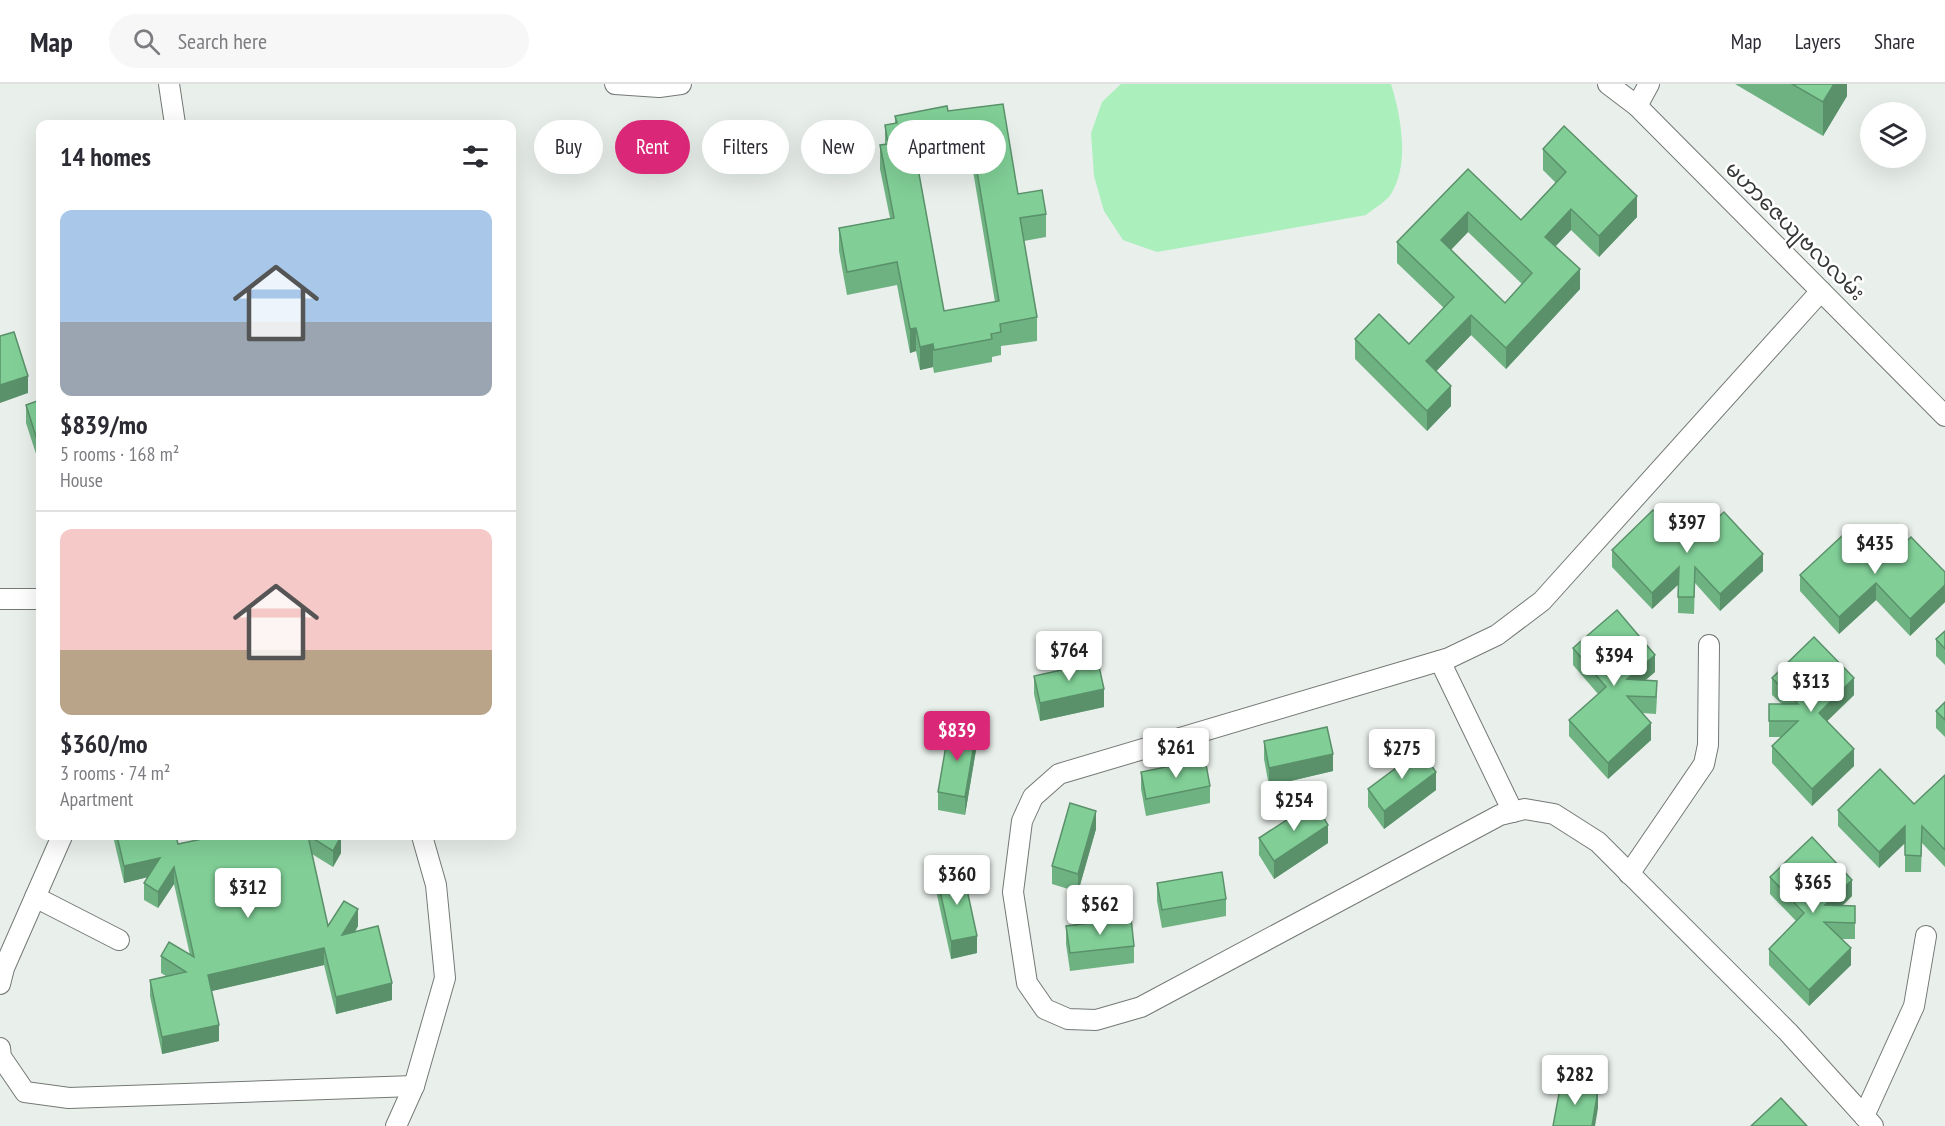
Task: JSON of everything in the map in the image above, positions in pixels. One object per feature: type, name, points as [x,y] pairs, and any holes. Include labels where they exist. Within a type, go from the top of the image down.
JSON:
[{"type":"street","points":[[169,84],[174,120]]},
{"type":"street","points":[[615,84],[659,87],[681,84]]},
{"type":"street","name":"မဟာဇေယျဗလလမ်း","points":[[1608,84],[1637,106],[1945,416]]},
{"type":"street","points":[[1637,106],[1649,84]]},
{"type":"street","points":[[1821,291],[1542,601],[1497,635],[1440,661],[1059,774],[1033,797],[1022,821],[1013,892],[1027,983],[1045,1009],[1068,1019],[1096,1020],[1141,1007],[1500,815],[1525,809],[1554,814],[1598,842],[1788,1032],[1868,1121],[1914,1006],[1926,936]]},
{"type":"street","points":[[0,599],[36,599]]},
{"type":"street","points":[[1629,874],[1704,764],[1708,745],[1709,645]]},
{"type":"street","points":[[1440,661],[1513,812]]},
{"type":"street","points":[[0,984],[4,968],[60,840]]},
{"type":"street","points":[[396,1126],[414,1086],[445,978],[436,885],[424,840]]},
{"type":"street","points":[[36,897],[119,940]]},
{"type":"street","points":[[0,1048],[1,1057],[25,1092],[69,1098],[414,1086]]},
{"type":"green space","points":[[1121,84],[1391,84],[1398,110],[1402,140],[1397,182],[1389,197],[1366,215],[1157,252],[1123,240],[1104,211],[1094,176],[1091,133],[1102,102]]},
{"type":"building","points":[[1792,84],[1834,84],[1823,102]]},
{"type":"building","points":[[1003,104],[1006,120],[896,120],[895,116],[947,106],[948,111]]},
{"type":"building","points":[[1006,122],[1018,194],[1042,190],[1046,214],[1020,218],[1037,317],[1000,324],[1001,332],[991,334],[992,339],[934,350],[933,344],[920,347],[916,328],[910,329],[897,262],[847,272],[839,228],[894,218],[880,145],[887,144],[887,174],[919,174],[944,311],[999,301],[977,174],[1006,174]]},
{"type":"building","points":[[1564,126],[1637,196],[1599,236],[1571,209],[1545,237],[1580,269],[1506,348],[1471,315],[1426,361],[1451,386],[1427,411],[1355,339],[1379,314],[1409,344],[1454,297],[1397,242],[1468,169],[1521,220],[1566,172],[1543,149]],"holes":[[[1468,212],[1532,273],[1505,303],[1441,240]]]},
{"type":"building","points":[[14,332],[28,376],[0,385],[0,336]]},
{"type":"building","points":[[36,401],[36,436],[26,405]]},
{"type":"building","points":[[1653,510],[1687,546],[1724,512],[1763,554],[1720,594],[1695,567],[1694,597],[1678,597],[1679,567],[1652,593],[1612,550]]},
{"type":"building","points":[[1868,532],[1885,533],[1884,562],[1911,537],[1945,572],[1945,585],[1910,619],[1876,583],[1839,617],[1800,575],[1843,535],[1868,562]]},
{"type":"building","points":[[1617,610],[1655,655],[1627,679],[1657,681],[1656,697],[1627,696],[1651,723],[1608,763],[1569,720],[1606,687],[1573,648]]},
{"type":"building","points":[[1945,631],[1945,649],[1936,639]]},
{"type":"building","points":[[1814,637],[1854,678],[1819,713],[1854,749],[1812,789],[1772,746],[1798,721],[1769,721],[1769,704],[1798,704],[1772,678]]},
{"type":"building","points":[[1098,662],[1104,689],[1040,703],[1034,676]]},
{"type":"building","points":[[1945,702],[1945,720],[1936,711]]},
{"type":"building","points":[[1327,727],[1333,754],[1269,768],[1264,741]]},
{"type":"building","points":[[949,728],[976,733],[965,797],[938,792]]},
{"type":"building","points":[[1420,750],[1436,772],[1384,811],[1368,789]]},
{"type":"building","points":[[1205,759],[1210,786],[1146,799],[1141,772]]},
{"type":"building","points":[[1880,769],[1914,804],[1945,775],[1945,850],[1922,826],[1921,856],[1905,855],[1905,826],[1879,852],[1838,810]]},
{"type":"building","points":[[1314,802],[1328,825],[1274,861],[1259,838]]},
{"type":"building","points":[[1070,803],[1096,811],[1078,874],[1052,866]]},
{"type":"building","points":[[1812,837],[1852,880],[1825,905],[1855,906],[1855,923],[1824,922],[1851,948],[1809,990],[1769,949],[1804,913],[1770,877]]},
{"type":"building","points":[[118,840],[177,840],[178,844],[197,840],[309,840],[328,926],[344,901],[358,909],[342,935],[378,926],[392,983],[336,997],[324,948],[208,975],[219,1025],[162,1037],[150,980],[186,972],[161,956],[169,942],[194,957],[174,867],[158,892],[144,883],[160,858],[124,866]]},
{"type":"building","points":[[315,840],[339,840],[333,851]]},
{"type":"building","points":[[963,871],[977,936],[951,941],[937,877]]},
{"type":"building","points":[[1222,872],[1226,899],[1162,910],[1157,883]]},
{"type":"building","points":[[1131,918],[1134,946],[1070,953],[1066,926]]},
{"type":"building","points":[[1561,1083],[1598,1090],[1592,1126],[1553,1126]]},
{"type":"building","points":[[1781,1098],[1807,1126],[1751,1126]]}]
